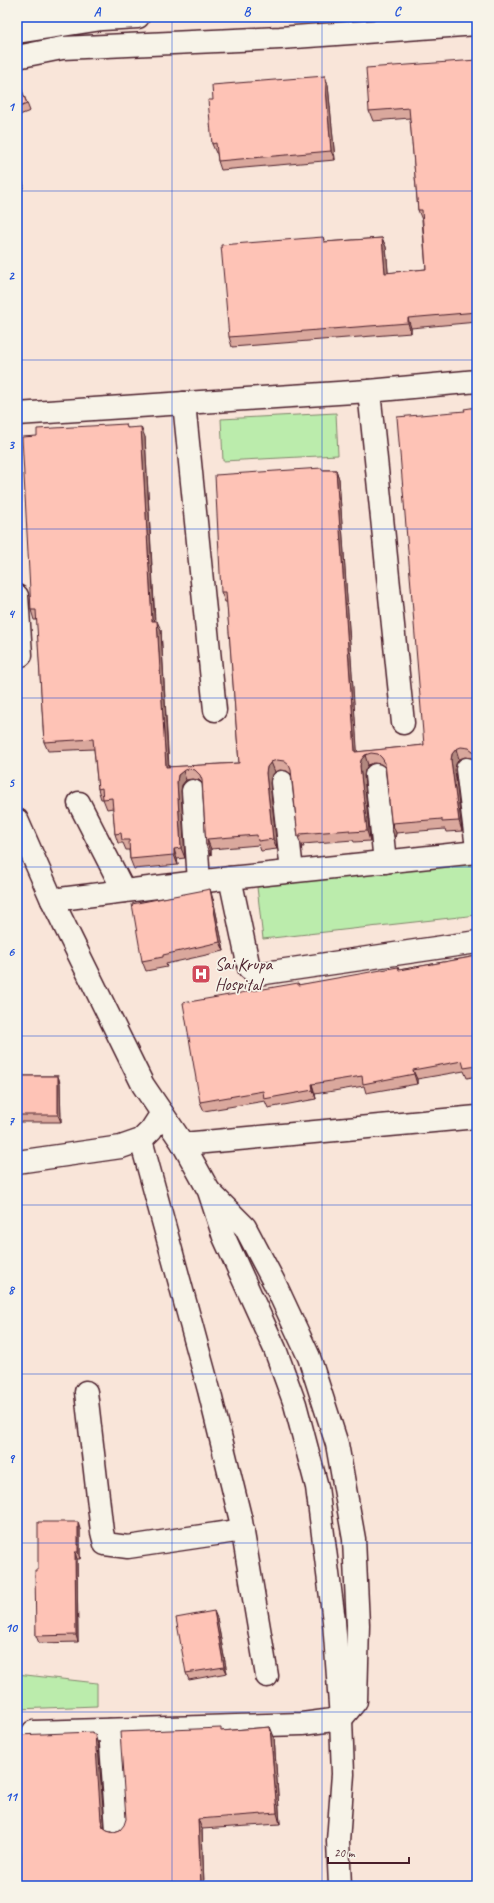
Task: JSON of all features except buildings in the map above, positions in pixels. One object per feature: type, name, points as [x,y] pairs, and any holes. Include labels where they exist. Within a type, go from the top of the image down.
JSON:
[{"type":"street","points":[[17,32],[102,19],[138,17]]},
{"type":"street","points":[[17,57],[62,48],[280,38],[477,24]]},
{"type":"street","points":[[17,414],[369,391],[477,381]]},
{"type":"street","points":[[369,391],[403,723]]},
{"type":"street","points":[[184,403],[215,710]]},
{"type":"street","points":[[17,596],[22,655]]},
{"type":"street","points":[[467,769],[477,848]]},
{"type":"street","points":[[376,775],[385,862]]},
{"type":"street","points":[[282,782],[292,871]]},
{"type":"street","points":[[193,791],[199,882]]},
{"type":"street","points":[[79,803],[124,891]]},
{"type":"street","points":[[17,820],[52,900],[143,1085],[183,1144],[209,1191],[224,1237],[274,1349],[295,1404],[317,1487],[334,1621],[341,1719],[343,1774],[338,1841],[340,1886]]},
{"type":"street","points":[[52,900],[230,878],[477,852]]},
{"type":"street","points":[[230,878],[249,968],[258,974],[477,942]]},
{"type":"street","points":[[17,1162],[121,1147],[141,1140],[151,1130],[162,1113]]},
{"type":"street","points":[[183,1144],[477,1117]]},
{"type":"street","points":[[141,1140],[209,1390],[243,1530],[267,1676]]},
{"type":"street","points":[[33,1732],[302,1724],[341,1719],[356,1700],[358,1625],[354,1540],[337,1444],[309,1357],[275,1284],[245,1227],[209,1191]]},
{"type":"street","points":[[86,1392],[102,1532],[105,1544],[128,1547],[243,1530]]},
{"type":"street","points":[[110,1730],[117,1830]]},
{"type":"green space","points":[[336,413],[338,455],[223,461],[221,419]]},
{"type":"green space","points":[[477,862],[477,915],[263,939],[257,887]]},
{"type":"green space","points":[[17,1674],[97,1683],[97,1706],[17,1709]]},
{"type":"place","name":"Sai Krupa Hospital","points":[[201,974]]}]
